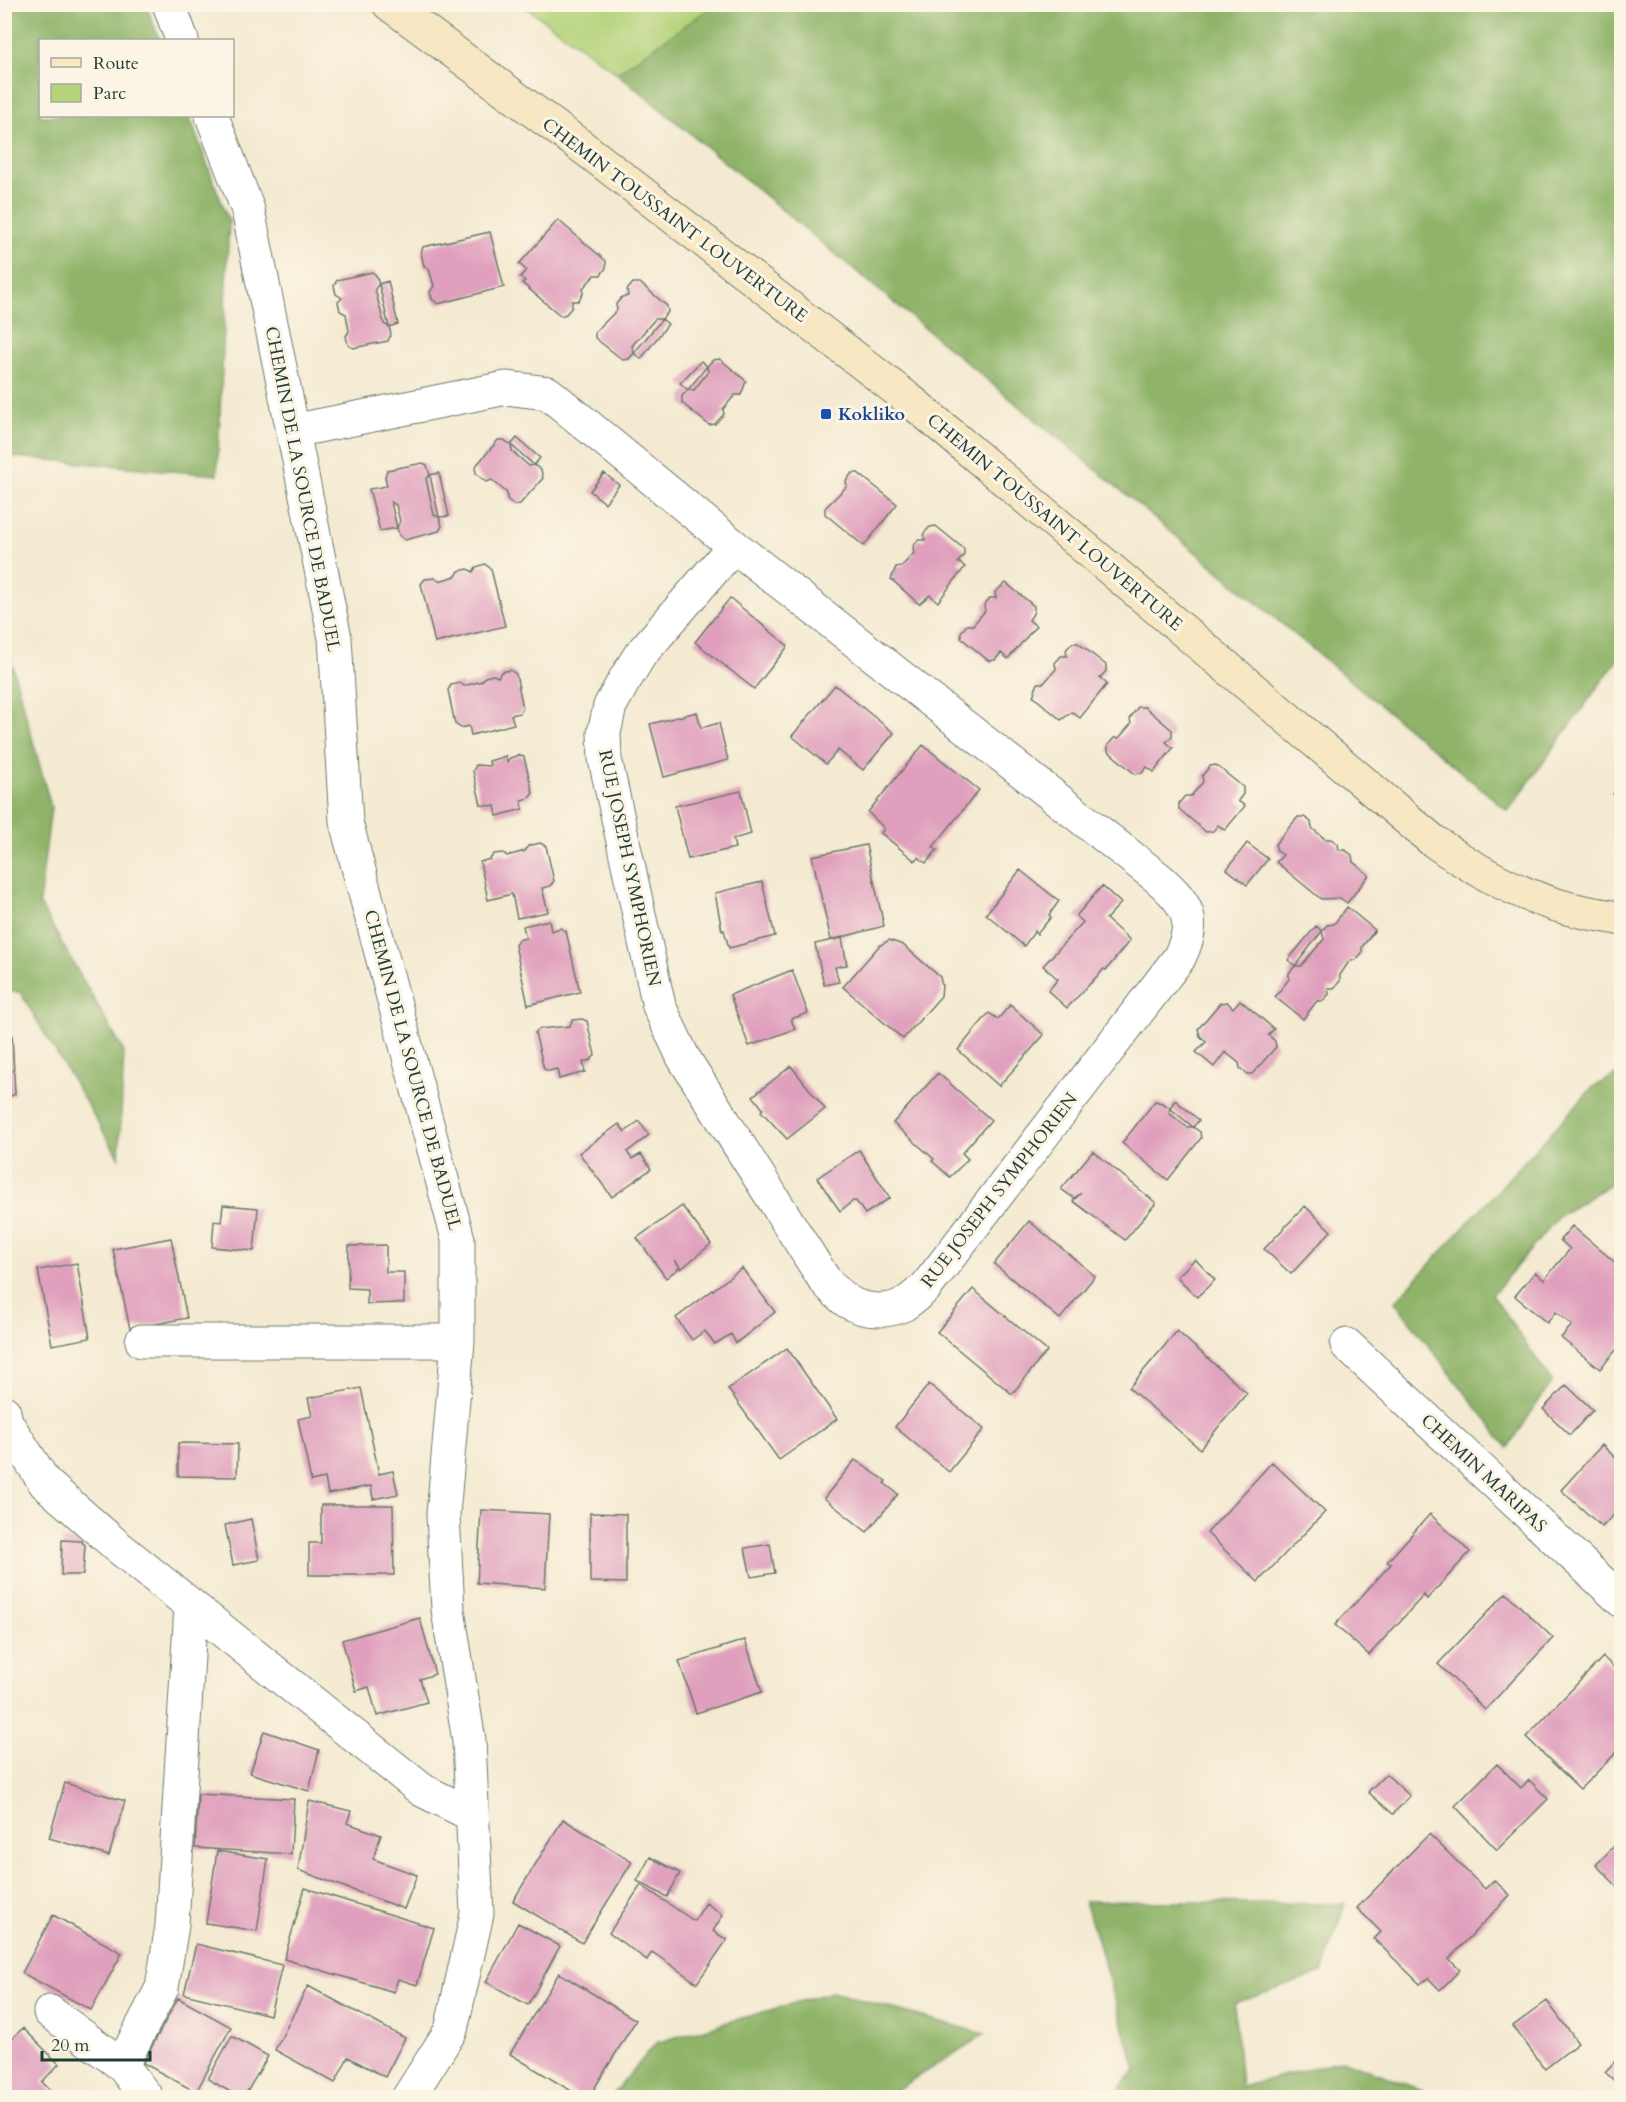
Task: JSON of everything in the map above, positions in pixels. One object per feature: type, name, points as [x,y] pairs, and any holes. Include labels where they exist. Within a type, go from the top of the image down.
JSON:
[{"type":"street","points":[[168,4],[182,39]]},
{"type":"street","name":"CHEMIN TOUSSAINT LOUVERTURE","points":[[389,4],[589,152],[911,401],[1432,840],[1463,862],[1507,885],[1567,908],[1622,919]]},
{"type":"street","name":"CHEMIN DE LA SOURCE DE BADUEL","points":[[212,117],[248,210],[335,638],[346,822],[458,1239],[458,1341],[443,1515],[448,1610],[469,1741],[477,1914],[451,2030],[408,2097]]},
{"type":"street","name":"RUE JOSEPH SYMPHORIEN","points":[[292,431],[506,388],[548,393],[734,546],[1158,878],[1179,899],[1186,911],[1190,927],[1186,945],[1179,958],[926,1287],[903,1305],[894,1308],[867,1310],[852,1306],[839,1296],[824,1279],[683,1057],[659,1005],[605,759],[604,733],[610,706],[624,681],[640,655],[734,546]]},
{"type":"street","points":[[142,1341],[458,1341]]},
{"type":"street","name":"CHEMIN MARIPAS","points":[[1347,1345],[1622,1601]]},
{"type":"street","points":[[4,1412],[6,1422],[45,1483],[117,1546],[422,1790],[472,1815]]},
{"type":"street","points":[[122,2065],[162,1988],[172,1925],[191,1606]]},
{"type":"street","points":[[50,2012],[122,2065],[147,2097]]},
{"type":"green space","points":[[716,4],[1621,5],[1621,655],[1508,811],[617,73]]},
{"type":"green space","points":[[4,5],[146,5],[160,39],[39,39],[39,117],[189,117],[229,222],[217,475],[5,456]]},
{"type":"green space","points":[[523,5],[716,5],[617,73]]},
{"type":"green space","points":[[5,639],[51,807],[39,903],[124,1052],[119,1158],[20,992],[5,991]]},
{"type":"green space","points":[[1621,1072],[1621,1177],[1559,1216],[1492,1295],[1552,1381],[1508,1448],[1395,1302],[1592,1088]]},
{"type":"green space","points":[[1085,1901],[1345,1904],[1322,1973],[1234,2004],[1241,2087],[1342,2060],[1441,2097],[1113,2097],[1136,2069]]},
{"type":"green space","points":[[832,1992],[985,2034],[885,2097],[611,2097],[656,2043]]},
{"type":"building","points":[[558,220],[606,261],[606,268],[601,275],[595,275],[583,288],[583,294],[578,301],[572,301],[572,307],[561,316],[522,283],[525,281],[520,277],[526,270],[519,264]]},
{"type":"building","points":[[490,232],[504,287],[438,304],[432,299],[430,292],[434,286],[429,269],[424,266],[421,253],[423,247]]},
{"type":"building","points":[[372,272],[376,275],[379,284],[375,289],[384,324],[389,327],[391,334],[388,341],[353,348],[348,345],[346,336],[349,331],[346,314],[340,311],[338,302],[342,298],[336,294],[334,286],[337,280]]},
{"type":"building","points":[[388,281],[398,324],[389,327],[379,284]]},
{"type":"building","points":[[633,283],[640,283],[667,306],[668,312],[662,319],[655,319],[632,346],[634,353],[629,359],[623,360],[595,338],[595,332],[617,310],[616,304],[622,297],[628,296],[627,290]]},
{"type":"building","points":[[662,319],[668,324],[641,359],[634,353]]},
{"type":"building","points":[[720,359],[746,381],[741,395],[735,395],[723,409],[724,414],[715,424],[709,425],[682,403],[682,396],[688,390],[694,390],[708,372],[707,366],[713,360]]},
{"type":"building","points":[[701,361],[707,366],[688,390],[680,383]]},
{"type":"building","points":[[517,438],[540,458],[534,465],[511,445]]},
{"type":"building","points":[[498,440],[504,440],[511,445],[512,451],[529,466],[534,465],[541,470],[543,478],[520,504],[514,505],[507,499],[507,493],[492,480],[486,482],[476,473],[475,467]]},
{"type":"building","points":[[423,463],[427,465],[430,475],[426,479],[434,515],[439,517],[442,526],[439,531],[405,540],[399,535],[397,528],[380,531],[369,489],[387,486],[385,477],[387,470]],"holes":[[[391,502],[396,505],[400,521],[397,528]]]},
{"type":"building","points":[[439,473],[449,516],[439,517],[430,475]]},
{"type":"building","points":[[604,473],[619,485],[605,503],[590,491]]},
{"type":"building","points":[[852,473],[858,473],[897,504],[864,546],[825,514],[825,508],[847,486],[846,481]]},
{"type":"building","points":[[936,526],[964,549],[964,555],[958,562],[965,567],[938,602],[930,595],[919,604],[891,579],[896,567],[902,566],[914,553],[913,547],[918,540],[925,540],[924,533],[930,527]]},
{"type":"building","points":[[485,564],[491,569],[505,626],[435,643],[421,584],[425,579],[435,578],[439,581],[456,576],[459,571],[468,569],[473,572],[476,567]]},
{"type":"building","points":[[1006,583],[1034,606],[1034,612],[1029,620],[1036,626],[1008,659],[1001,653],[995,660],[989,661],[961,638],[961,632],[967,625],[973,625],[985,611],[984,605],[990,598],[996,598],[995,592]]},
{"type":"building","points":[[730,598],[788,646],[754,689],[695,642]]},
{"type":"building","points":[[1072,643],[1078,643],[1106,665],[1106,671],[1100,678],[1107,684],[1080,718],[1072,712],[1061,720],[1033,696],[1038,683],[1044,683],[1056,669],[1055,663],[1061,656],[1067,656],[1066,650]]},
{"type":"building","points":[[510,670],[516,674],[523,708],[520,713],[511,715],[514,724],[471,735],[469,726],[461,728],[455,724],[448,690],[451,685],[460,683],[464,686],[482,681],[485,677],[493,675],[498,677],[501,672]]},
{"type":"building","points":[[835,685],[894,733],[863,770],[838,750],[826,764],[792,736]]},
{"type":"building","points":[[1138,707],[1145,707],[1172,730],[1172,736],[1166,742],[1173,748],[1154,772],[1147,767],[1142,773],[1135,774],[1108,751],[1108,745],[1114,738],[1119,738],[1131,724],[1130,718]]},
{"type":"building","points":[[697,712],[701,728],[719,723],[728,760],[664,777],[650,724]]},
{"type":"building","points":[[923,745],[979,790],[933,847],[937,850],[926,863],[918,857],[915,861],[881,833],[884,828],[868,812]]},
{"type":"building","points":[[519,755],[524,757],[533,793],[529,798],[521,800],[523,809],[497,816],[495,806],[481,805],[473,771],[476,765],[490,766],[489,761],[506,756],[507,762],[510,758]]},
{"type":"building","points":[[1216,765],[1243,787],[1243,794],[1238,801],[1245,806],[1225,830],[1218,825],[1213,831],[1206,832],[1179,809],[1179,803],[1185,796],[1191,796],[1203,782],[1202,776],[1210,766]]},
{"type":"building","points":[[1622,782],[1622,798],[1613,794]]},
{"type":"building","points":[[741,791],[751,834],[733,839],[735,848],[688,859],[675,806]]},
{"type":"building","points":[[1298,817],[1304,817],[1311,822],[1312,828],[1325,839],[1331,839],[1338,844],[1339,850],[1345,850],[1352,855],[1353,862],[1369,875],[1347,903],[1340,898],[1321,899],[1276,862],[1283,855],[1277,851],[1275,844]]},
{"type":"building","points":[[540,843],[546,846],[554,881],[550,886],[542,888],[548,912],[517,918],[512,894],[488,900],[480,862],[490,859],[494,854],[503,853],[507,856],[525,851],[528,846]]},
{"type":"building","points":[[1247,843],[1268,859],[1247,885],[1227,869]]},
{"type":"building","points":[[866,845],[884,926],[831,940],[812,856]]},
{"type":"building","points":[[1020,870],[1059,901],[1049,915],[1051,917],[1037,934],[1035,931],[1024,946],[986,914]]},
{"type":"building","points":[[762,882],[775,936],[729,948],[724,930],[722,931],[715,893]]},
{"type":"building","points":[[1102,886],[1121,903],[1106,919],[1130,940],[1106,970],[1104,969],[1067,1008],[1048,991],[1058,979],[1043,966],[1083,922],[1076,916]]},
{"type":"building","points":[[1347,907],[1375,930],[1362,947],[1362,953],[1356,960],[1350,960],[1340,975],[1340,981],[1334,988],[1328,988],[1329,994],[1323,1001],[1317,1001],[1303,1019],[1275,997],[1289,979],[1289,973],[1295,966],[1301,966],[1324,939],[1322,931],[1327,925],[1334,924]]},
{"type":"building","points":[[549,920],[551,931],[560,928],[566,931],[580,992],[528,1005],[515,945],[518,940],[526,938],[523,926]]},
{"type":"building","points":[[1316,926],[1322,931],[1295,966],[1288,960]]},
{"type":"building","points":[[842,938],[847,965],[835,967],[839,982],[824,985],[815,944]]},
{"type":"building","points":[[889,940],[903,945],[940,977],[942,986],[941,996],[903,1039],[843,987],[879,946]]},
{"type":"building","points":[[792,970],[808,1013],[791,1019],[795,1029],[749,1046],[730,995]]},
{"type":"building","points":[[1240,1000],[1274,1029],[1268,1035],[1275,1041],[1276,1047],[1252,1074],[1247,1074],[1240,1068],[1239,1063],[1225,1052],[1214,1067],[1196,1052],[1206,1042],[1200,1036],[1198,1029],[1220,1003],[1227,1002],[1233,1008]]},
{"type":"building","points":[[1010,1005],[1044,1035],[999,1086],[958,1050],[989,1013],[998,1019]]},
{"type":"building","points":[[572,1020],[587,1021],[595,1055],[591,1060],[583,1062],[585,1072],[559,1079],[557,1069],[549,1071],[544,1069],[535,1033],[539,1029],[570,1026]]},
{"type":"building","points":[[4,1035],[12,1035],[15,1094],[4,1099]]},
{"type":"building","points":[[791,1066],[825,1109],[787,1139],[761,1111],[763,1109],[753,1096]]},
{"type":"building","points":[[938,1073],[991,1120],[962,1153],[968,1159],[950,1177],[932,1161],[934,1159],[893,1123]]},
{"type":"building","points":[[6,1100],[10,1133],[4,1134],[4,1101]]},
{"type":"building","points":[[1175,1100],[1199,1120],[1193,1127],[1170,1108]]},
{"type":"building","points":[[1155,1101],[1170,1108],[1169,1113],[1187,1127],[1193,1127],[1200,1132],[1201,1138],[1168,1180],[1122,1143]]},
{"type":"building","points":[[639,1121],[649,1135],[627,1152],[632,1159],[641,1154],[651,1169],[612,1197],[579,1153],[619,1124],[625,1132]]},
{"type":"building","points":[[859,1150],[890,1198],[865,1214],[856,1201],[840,1211],[817,1178]]},
{"type":"building","points":[[1093,1151],[1156,1203],[1125,1240],[1073,1201],[1081,1193],[1074,1198],[1061,1189]]},
{"type":"building","points":[[223,1205],[258,1208],[254,1251],[212,1247],[214,1221],[221,1222]]},
{"type":"building","points":[[682,1206],[711,1244],[681,1269],[680,1267],[666,1278],[637,1238]]},
{"type":"building","points":[[1305,1206],[1331,1231],[1291,1274],[1264,1249]]},
{"type":"building","points":[[1029,1221],[1095,1276],[1060,1319],[994,1264]]},
{"type":"building","points":[[1572,1226],[1622,1268],[1622,1343],[1600,1369],[1561,1338],[1572,1325],[1556,1312],[1547,1323],[1515,1296],[1535,1272],[1544,1280],[1570,1249],[1560,1240]]},
{"type":"building","points":[[171,1238],[187,1318],[130,1329],[113,1249]]},
{"type":"building","points":[[386,1245],[386,1272],[404,1272],[404,1303],[367,1304],[367,1289],[348,1288],[349,1246]]},
{"type":"building","points":[[1195,1259],[1215,1280],[1197,1297],[1177,1277]]},
{"type":"building","points":[[77,1263],[90,1338],[52,1345],[38,1270]]},
{"type":"building","points":[[742,1268],[775,1312],[736,1343],[731,1334],[715,1344],[705,1331],[692,1340],[676,1318]]},
{"type":"building","points":[[973,1289],[1047,1351],[1012,1394],[937,1332]]},
{"type":"building","points":[[1177,1331],[1247,1393],[1200,1449],[1129,1388]]},
{"type":"building","points":[[787,1348],[837,1419],[779,1460],[728,1389]]},
{"type":"building","points":[[929,1384],[984,1429],[949,1472],[895,1427]]},
{"type":"building","points":[[1566,1385],[1593,1410],[1570,1435],[1543,1409]]},
{"type":"building","points":[[361,1388],[379,1474],[393,1471],[398,1494],[373,1499],[371,1486],[328,1494],[325,1478],[311,1481],[298,1419],[312,1416],[308,1398]]},
{"type":"building","points":[[178,1443],[238,1444],[237,1477],[178,1476]]},
{"type":"building","points":[[1602,1445],[1622,1464],[1622,1506],[1602,1527],[1561,1490]]},
{"type":"building","points":[[855,1460],[886,1481],[884,1483],[898,1494],[867,1532],[824,1498]]},
{"type":"building","points":[[1272,1462],[1325,1512],[1258,1582],[1207,1533]]},
{"type":"building","points":[[321,1505],[393,1505],[394,1575],[309,1575],[309,1543],[321,1543]]},
{"type":"building","points":[[481,1510],[549,1514],[545,1588],[477,1583]]},
{"type":"building","points":[[590,1513],[626,1514],[626,1583],[590,1582]]},
{"type":"building","points":[[1430,1514],[1470,1552],[1427,1599],[1424,1595],[1369,1655],[1335,1625],[1391,1564],[1387,1562]]},
{"type":"building","points":[[251,1519],[259,1560],[233,1565],[225,1525]]},
{"type":"building","points":[[62,1540],[81,1541],[85,1545],[83,1575],[61,1575]]},
{"type":"building","points":[[770,1544],[775,1573],[751,1577],[745,1548]]},
{"type":"building","points":[[1506,1593],[1553,1638],[1485,1710],[1438,1664]]},
{"type":"building","points":[[420,1618],[435,1674],[420,1679],[427,1702],[377,1716],[369,1687],[356,1691],[342,1640]]},
{"type":"building","points":[[745,1640],[762,1692],[696,1713],[679,1661]]},
{"type":"building","points":[[1603,1657],[1622,1675],[1622,1747],[1580,1789],[1526,1737]]},
{"type":"building","points":[[264,1731],[319,1750],[309,1791],[250,1773]]},
{"type":"building","points":[[1497,1764],[1521,1788],[1529,1780],[1548,1799],[1497,1850],[1455,1806]]},
{"type":"building","points":[[1386,1774],[1410,1796],[1393,1814],[1368,1792]]},
{"type":"building","points":[[65,1783],[125,1801],[109,1856],[49,1838]]},
{"type":"building","points":[[198,1794],[294,1799],[291,1854],[195,1848]]},
{"type":"building","points":[[309,1801],[351,1811],[347,1823],[381,1835],[373,1859],[417,1875],[404,1909],[298,1870]]},
{"type":"building","points":[[563,1819],[632,1862],[582,1943],[513,1901]]},
{"type":"building","points":[[1429,1834],[1485,1889],[1494,1880],[1510,1895],[1449,1959],[1460,1970],[1440,1990],[1428,1978],[1420,1984],[1374,1939],[1381,1932],[1357,1908]]},
{"type":"building","points":[[1617,1843],[1622,1847],[1622,1891],[1596,1865]]},
{"type":"building","points":[[217,1851],[268,1859],[257,1931],[206,1923]]},
{"type":"building","points":[[650,1857],[680,1873],[667,1897],[637,1881]]},
{"type":"building","points":[[641,1885],[694,1921],[706,1903],[723,1915],[713,1931],[727,1940],[697,1983],[652,1952],[647,1960],[609,1933]]},
{"type":"building","points":[[305,1888],[434,1928],[417,1985],[398,1979],[394,1992],[284,1959]]},
{"type":"building","points":[[53,1915],[122,1953],[91,2010],[22,1973]]},
{"type":"building","points":[[518,1923],[560,1946],[528,2005],[486,1982]]},
{"type":"building","points":[[196,1944],[282,1965],[270,2015],[184,1994]]},
{"type":"building","points":[[559,1973],[636,2020],[589,2097],[581,2097],[510,2054]]},
{"type":"building","points":[[308,1986],[405,2038],[385,2077],[348,2057],[335,2083],[275,2050]]},
{"type":"building","points":[[178,1998],[231,2027],[196,2092],[143,2063]]},
{"type":"building","points":[[1547,2001],[1578,2043],[1545,2069],[1513,2026]]},
{"type":"building","points":[[23,2028],[59,2064],[42,2082],[52,2092],[46,2097],[4,2097],[4,2046]]},
{"type":"building","points":[[232,2036],[268,2056],[244,2097],[239,2097],[208,2079]]},
{"type":"building","points":[[1622,2054],[1622,2088],[1605,2072]]},
{"type":"place","name":"Kokliko","points":[[826,414]]}]
